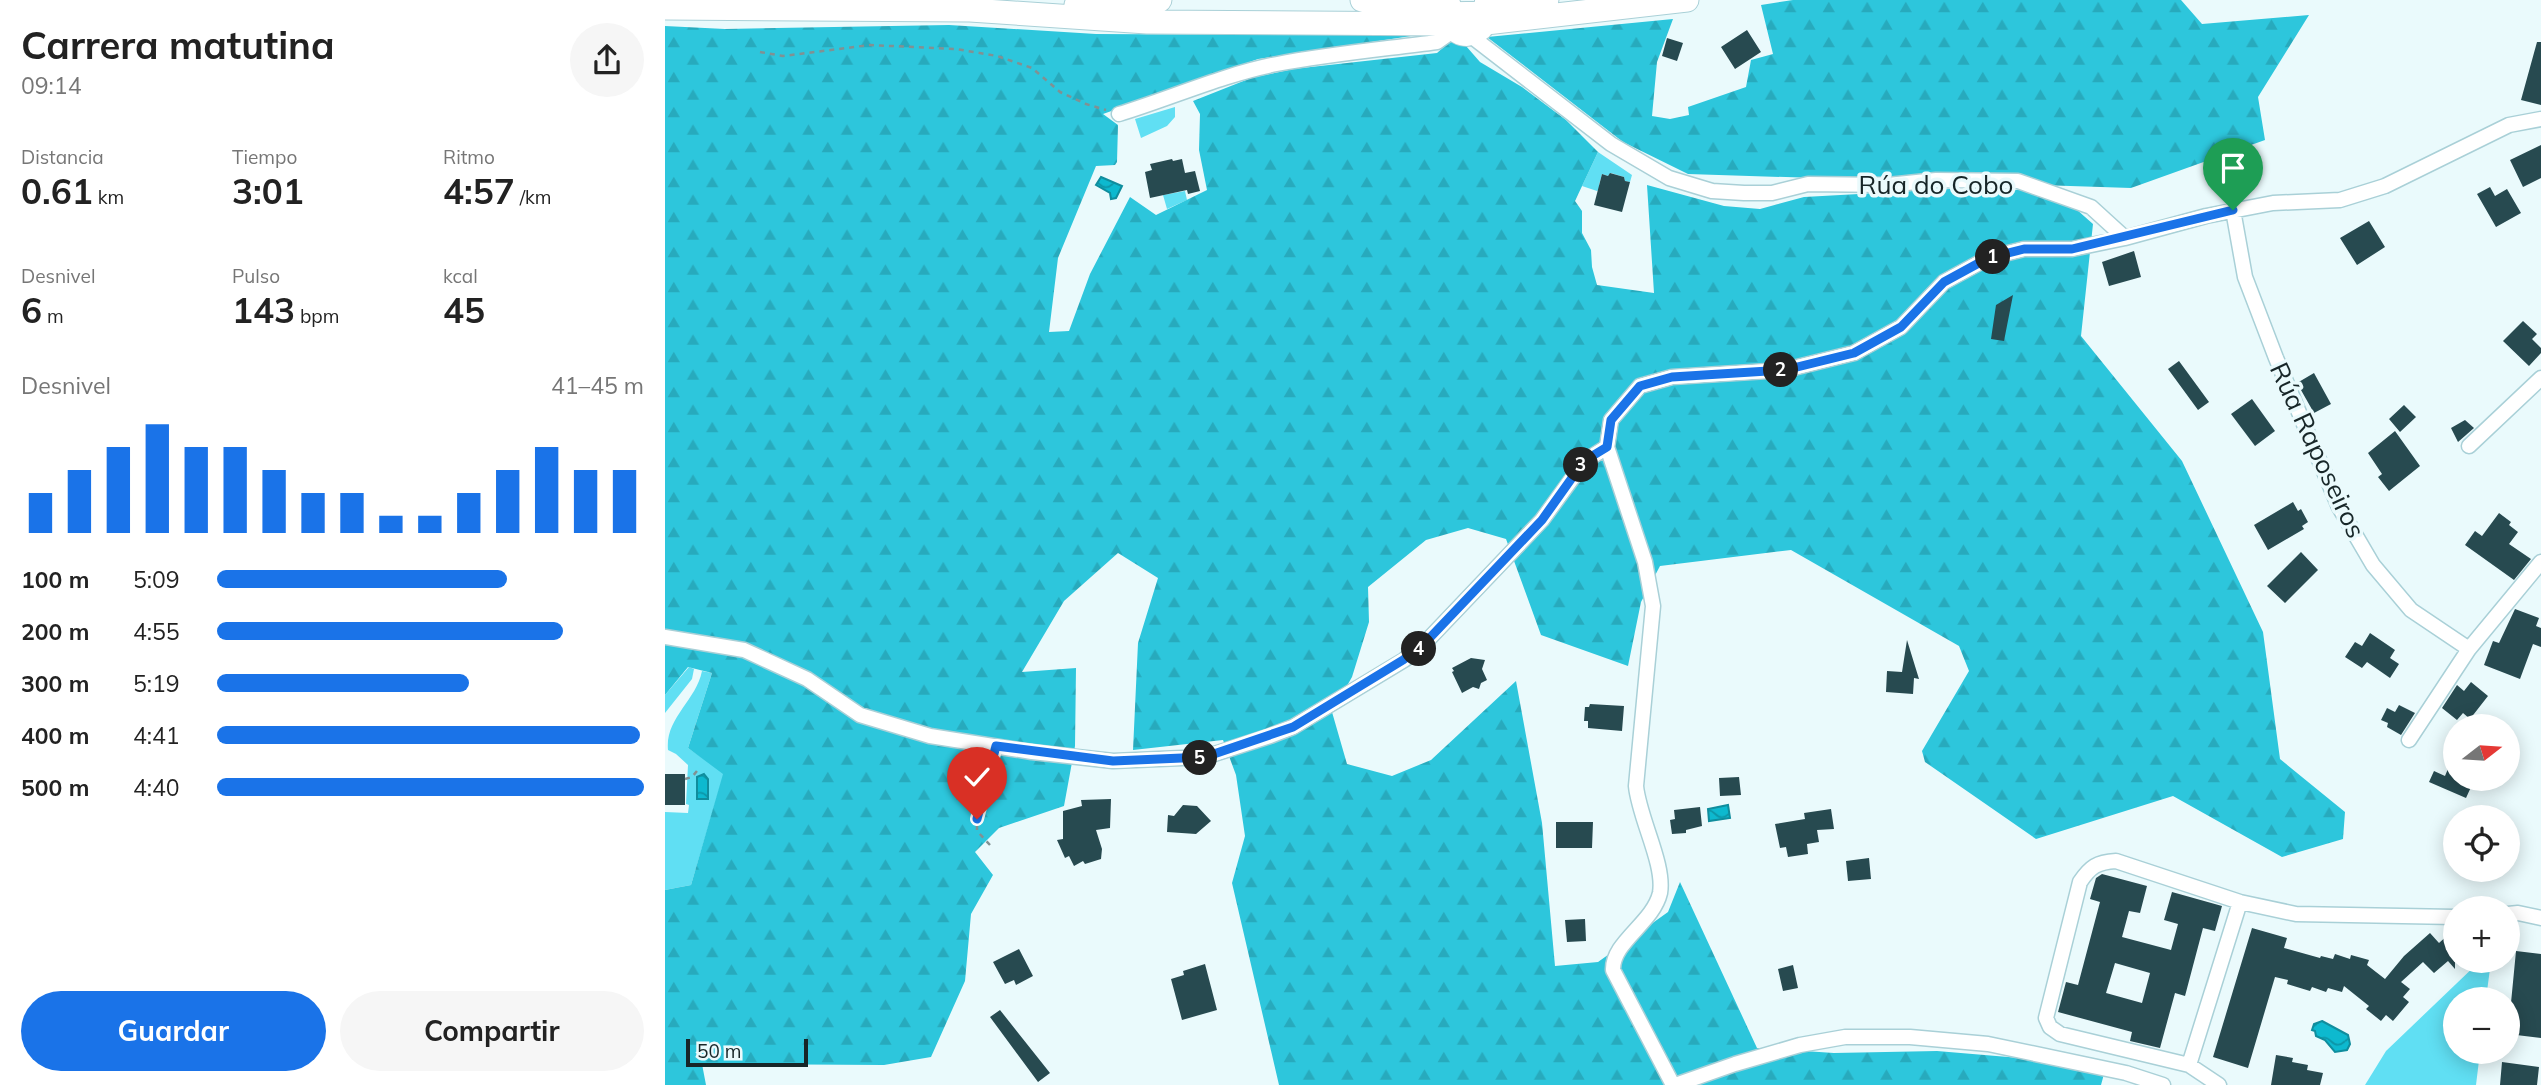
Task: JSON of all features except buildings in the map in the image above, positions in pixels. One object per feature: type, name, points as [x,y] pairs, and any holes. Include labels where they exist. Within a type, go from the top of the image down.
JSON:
[{"type":"main road","points":[[970,10],[1160,0]]},
{"type":"main road","points":[[1362,0],[1387,7],[1454,17]]},
{"type":"main road","points":[[665,8],[970,10],[1062,15],[1454,17],[1552,7],[1687,0]]},
{"type":"street","points":[[1119,114],[1276,64],[1437,43],[1454,17]]},
{"type":"street","name":"Rúa do Cobo","points":[[1454,17],[1611,144],[1669,178],[1712,191],[1772,193],[1808,184],[1888,186],[1935,180],[2018,181],[2091,207],[2125,237]]},
{"type":"street","points":[[2163,1085],[2126,1073],[1988,1044],[1910,1037],[1846,1037],[1800,1045],[1674,1085],[1613,970],[1613,962],[1619,950],[1649,917],[1660,890],[1659,871],[1638,803],[1636,786],[1653,606],[1650,579],[1607,447],[1611,420],[1640,386],[1672,377],[1785,370],[1854,353],[1901,327],[1944,282],[1988,258],[2024,249],[2072,249],[2273,203],[2340,200],[2385,186],[2509,125],[2541,119]]},
{"type":"street","name":"Rúa Raposeiros","points":[[2233,210],[2245,277],[2339,507],[2373,565],[2411,610],[2469,649]]},
{"type":"street","points":[[2469,446],[2541,378]]},
{"type":"street","points":[[665,637],[744,650],[807,679],[860,715],[930,736],[1113,761],[1205,757],[1293,727],[1423,645],[1542,520],[1584,461],[1607,447]]},
{"type":"street","points":[[2409,740],[2469,649],[2541,562]]},
{"type":"street","points":[[2219,1085],[2189,1065],[2060,1034],[2050,1027],[2046,1018],[2080,882],[2088,870],[2099,862],[2116,861],[2239,902],[2295,914],[2443,917]]},
{"type":"street","points":[[2189,1065],[2239,902]]},
{"type":"street","points":[[2520,913],[2541,918]]},
{"type":"path","points":[[760,52],[783,56],[870,45],[956,49],[997,56],[1032,68],[1060,92],[1086,104],[1119,114]]},
{"type":"path","points":[[990,845],[977,831],[977,819],[996,746]]},
{"type":"path","points":[[685,779],[696,774]]},
{"type":"shaded area","points":[[1175,107],[1175,117],[1167,126],[1141,138],[1135,119]]},
{"type":"shaded area","points":[[1598,152],[1632,175],[1630,182],[1611,173],[1608,176],[1602,174],[1599,185],[1603,186],[1597,191],[1582,186]]},
{"type":"shaded area","points":[[1185,191],[1187,200],[1167,209],[1163,195]]},
{"type":"shaded area","points":[[689,667],[694,669],[692,679],[665,713],[665,695]]},
{"type":"shaded area","points":[[702,671],[712,673],[688,748],[724,773],[691,885],[665,890],[665,812],[688,813],[689,805],[686,804],[688,765],[668,750],[668,739],[671,728],[699,682]]},
{"type":"shaded area","points":[[2467,973],[2489,973],[2488,987],[2453,987]]},
{"type":"shaded area","points":[[2443,996],[2443,1064],[2479,1064],[2476,1085],[2365,1085],[2386,1051]]},
{"type":"green space","points":[[1793,0],[2181,0],[2202,24],[2309,15],[2258,97],[2265,140],[2131,188],[1688,174],[1623,142],[1487,37],[1673,19],[1657,62],[1652,116],[1670,119],[1689,115],[1688,107],[1746,87],[1751,60],[1773,54],[1761,5]]},
{"type":"green space","points":[[949,25],[1096,34],[1438,32],[1258,59],[1103,114],[1118,125],[1117,162],[1115,165],[1096,166],[1058,258],[1049,332],[1069,331],[1090,274],[1130,197],[1156,215],[1207,190],[1199,150],[1200,114],[1193,101],[1251,78],[1293,69],[1437,53],[1454,38],[1466,46],[1480,62],[1522,87],[1566,120],[1598,152],[1575,201],[1582,211],[1582,233],[1591,250],[1597,285],[1654,293],[1647,185],[1724,206],[1760,209],[1804,197],[1950,189],[2025,190],[2076,209],[2093,224],[2081,336],[2182,461],[2263,632],[2280,759],[2345,812],[2343,839],[2282,857],[2173,796],[2036,839],[1925,762],[1922,751],[1969,671],[1959,646],[1791,550],[1660,566],[1641,602],[1628,666],[1541,635],[1506,539],[1468,528],[1426,540],[1368,587],[1369,622],[1352,677],[1332,712],[1347,764],[1392,776],[1431,760],[1516,681],[1542,823],[1555,966],[1598,962],[1668,912],[1680,882],[1757,1048],[1834,1053],[1937,1051],[2020,1058],[2104,1074],[2101,1085],[1279,1085],[1232,883],[1245,836],[1236,775],[1223,740],[1133,750],[1138,643],[1158,578],[1118,553],[1064,601],[1022,672],[1076,668],[1075,746],[1064,806],[999,828],[975,852],[993,875],[971,914],[965,981],[931,1057],[884,1065],[702,1064],[706,1085],[665,1085],[665,890],[691,885],[723,774],[688,748],[712,673],[688,667],[665,695],[665,26],[725,29]]},
{"type":"water","points":[[1101,177],[1122,186],[1116,198],[1111,199],[1110,193],[1096,185]]},
{"type":"water","points":[[704,774],[708,779],[708,799],[697,799],[697,777]]},
{"type":"water","points":[[1728,805],[1730,818],[1709,821],[1708,809]]},
{"type":"water","points":[[2322,1021],[2348,1035],[2350,1044],[2347,1050],[2335,1052],[2325,1040],[2316,1036],[2312,1030],[2314,1024]]},
{"type":"route","points":[[977,819],[996,746],[1113,761],[1205,757],[1293,727],[1403,660],[1423,645],[1517,543],[1542,520],[1584,461],[1607,447],[1611,420],[1640,386],[1672,377],[1785,370],[1854,353],[1901,327],[1944,282],[1988,258],[2024,249],[2072,249],[2233,210]]}]
